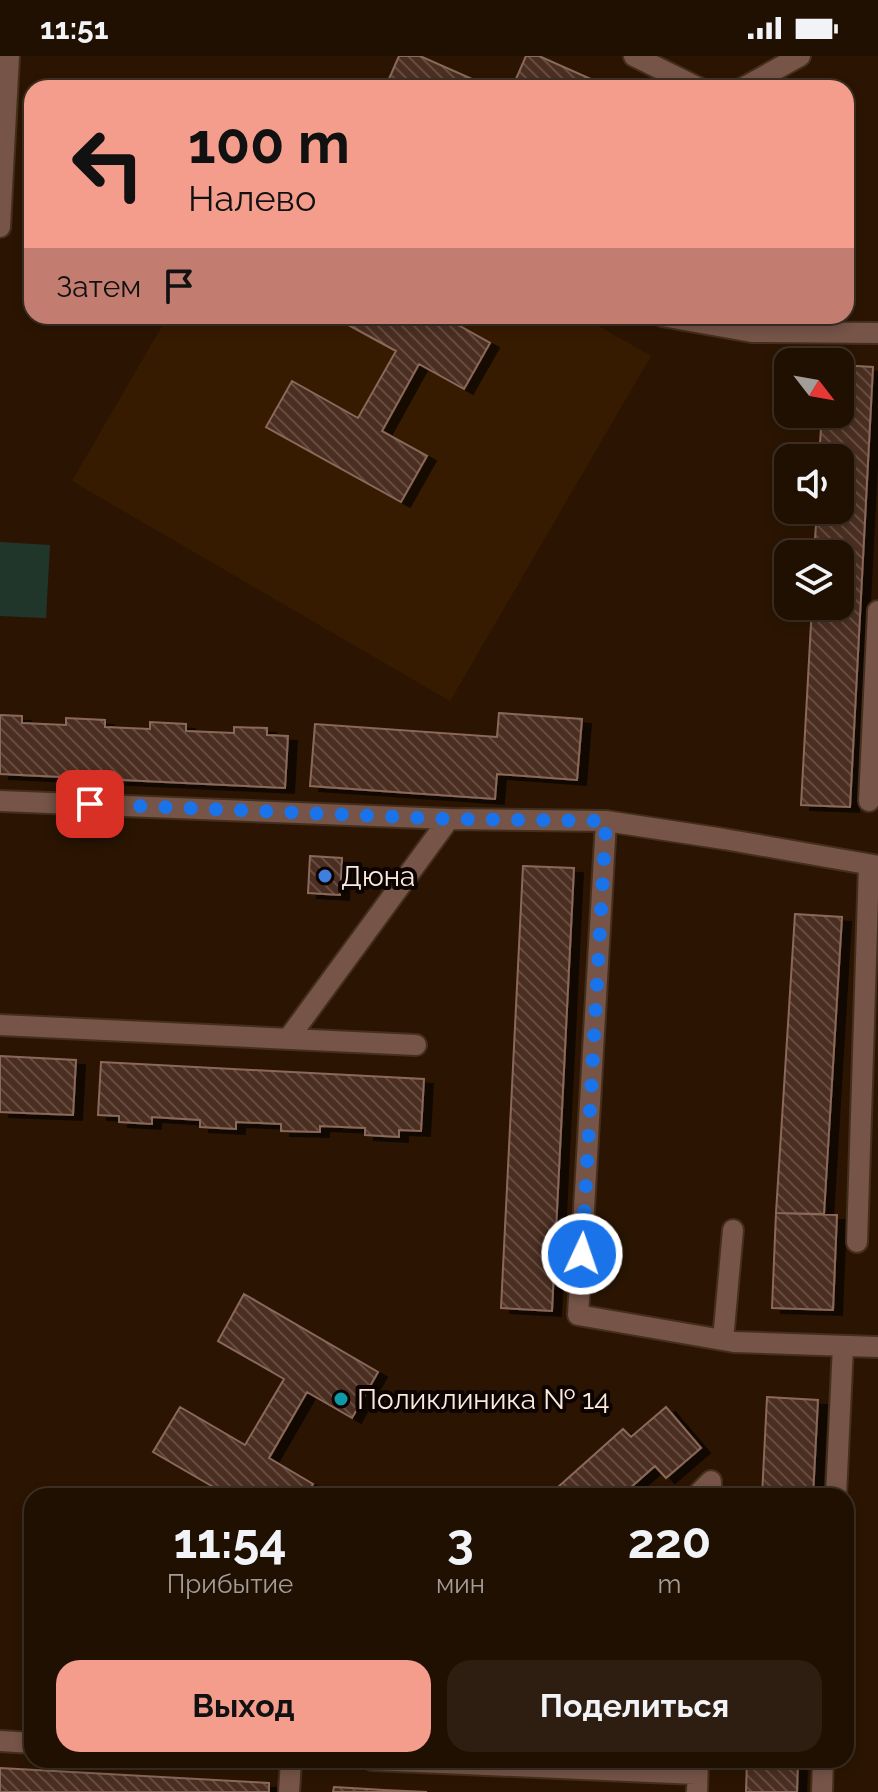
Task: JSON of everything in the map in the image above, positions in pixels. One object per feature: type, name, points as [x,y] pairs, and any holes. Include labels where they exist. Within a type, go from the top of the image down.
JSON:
[{"type":"lane","points":[[0,227],[9,56]]},
{"type":"lane","points":[[634,56],[683,80]]},
{"type":"lane","points":[[757,80],[800,56]]},
{"type":"lane","points":[[708,324],[752,332],[878,333]]},
{"type":"lane","points":[[869,801],[878,611]]},
{"type":"lane","points":[[0,801],[449,819],[606,821],[874,865],[857,1242]]},
{"type":"lane","points":[[288,1039],[449,819]]},
{"type":"lane","points":[[606,821],[578,1315],[734,1342],[878,1347]]},
{"type":"lane","points":[[0,1025],[416,1045]]},
{"type":"lane","points":[[723,1340],[733,1230]]},
{"type":"lane","points":[[836,1488],[843,1346]]},
{"type":"lane","points":[[0,1741],[24,1742]]},
{"type":"lane","points":[[289,1792],[290,1768]]},
{"type":"lane","points":[[545,1768],[697,1775]]},
{"type":"lane","points":[[822,1792],[823,1768]]},
{"type":"shaded area","points":[[163,324],[595,324],[651,356],[450,701],[72,481]]},
{"type":"green space","points":[[0,542],[50,545],[46,618],[0,616]]},
{"type":"building","points":[[399,56],[420,56],[474,80],[388,80]]},
{"type":"building","points":[[526,56],[539,56],[593,80],[516,80]]},
{"type":"building","points":[[347,324],[456,324],[490,343],[464,389],[419,364],[382,431],[427,456],[401,502],[266,427],[292,381],[358,418],[396,351]]},
{"type":"building","points":[[854,366],[873,367],[850,807],[801,805],[811,620],[854,620],[854,540],[815,540],[816,524],[854,524],[854,444],[820,444],[821,428],[854,428]]},
{"type":"building","points":[[499,713],[582,719],[577,780],[497,774],[495,799],[310,786],[315,724],[497,737]]},
{"type":"building","points":[[0,715],[22,716],[22,723],[66,725],[66,718],[105,720],[105,727],[150,729],[150,722],[186,724],[186,731],[234,733],[234,727],[267,728],[267,735],[288,736],[285,788],[0,774]]},
{"type":"building","name":"Дюна","points":[[310,856],[342,858],[340,895],[308,893]]},
{"type":"building","points":[[523,866],[574,868],[552,1311],[501,1308]]},
{"type":"building","points":[[795,914],[842,917],[824,1214],[776,1213]]},
{"type":"building","points":[[0,1056],[76,1060],[73,1115],[0,1112]]},
{"type":"building","points":[[101,1062],[424,1079],[421,1131],[399,1130],[399,1137],[365,1135],[365,1128],[320,1126],[320,1132],[281,1131],[281,1124],[236,1122],[236,1129],[200,1127],[200,1120],[152,1117],[152,1124],[119,1122],[119,1116],[98,1115]]},
{"type":"building","points":[[776,1213],[837,1215],[833,1310],[772,1308]]},
{"type":"building","name":"Поликлиника № 14","points":[[244,1294],[378,1372],[352,1418],[307,1392],[269,1458],[313,1484],[311,1488],[215,1488],[153,1452],[180,1407],[245,1445],[284,1379],[218,1341]]},
{"type":"building","points":[[767,1397],[818,1400],[813,1488],[762,1488]]},
{"type":"building","points":[[666,1407],[701,1448],[666,1478],[655,1466],[630,1488],[557,1488],[623,1429],[631,1437]]},
{"type":"building","points":[[0,1768],[269,1783],[269,1792],[0,1792]]},
{"type":"building","points":[[747,1768],[798,1768],[797,1792],[746,1792]]},
{"type":"building","points":[[334,1787],[384,1790],[427,1792],[333,1792]]},
{"type":"place","name":"Дюна","points":[[325,876]]},
{"type":"place","name":"Поликлиника № 14","points":[[341,1399]]},
{"type":"route","points":[[90,804],[449,819],[606,821],[582,1254]]}]
